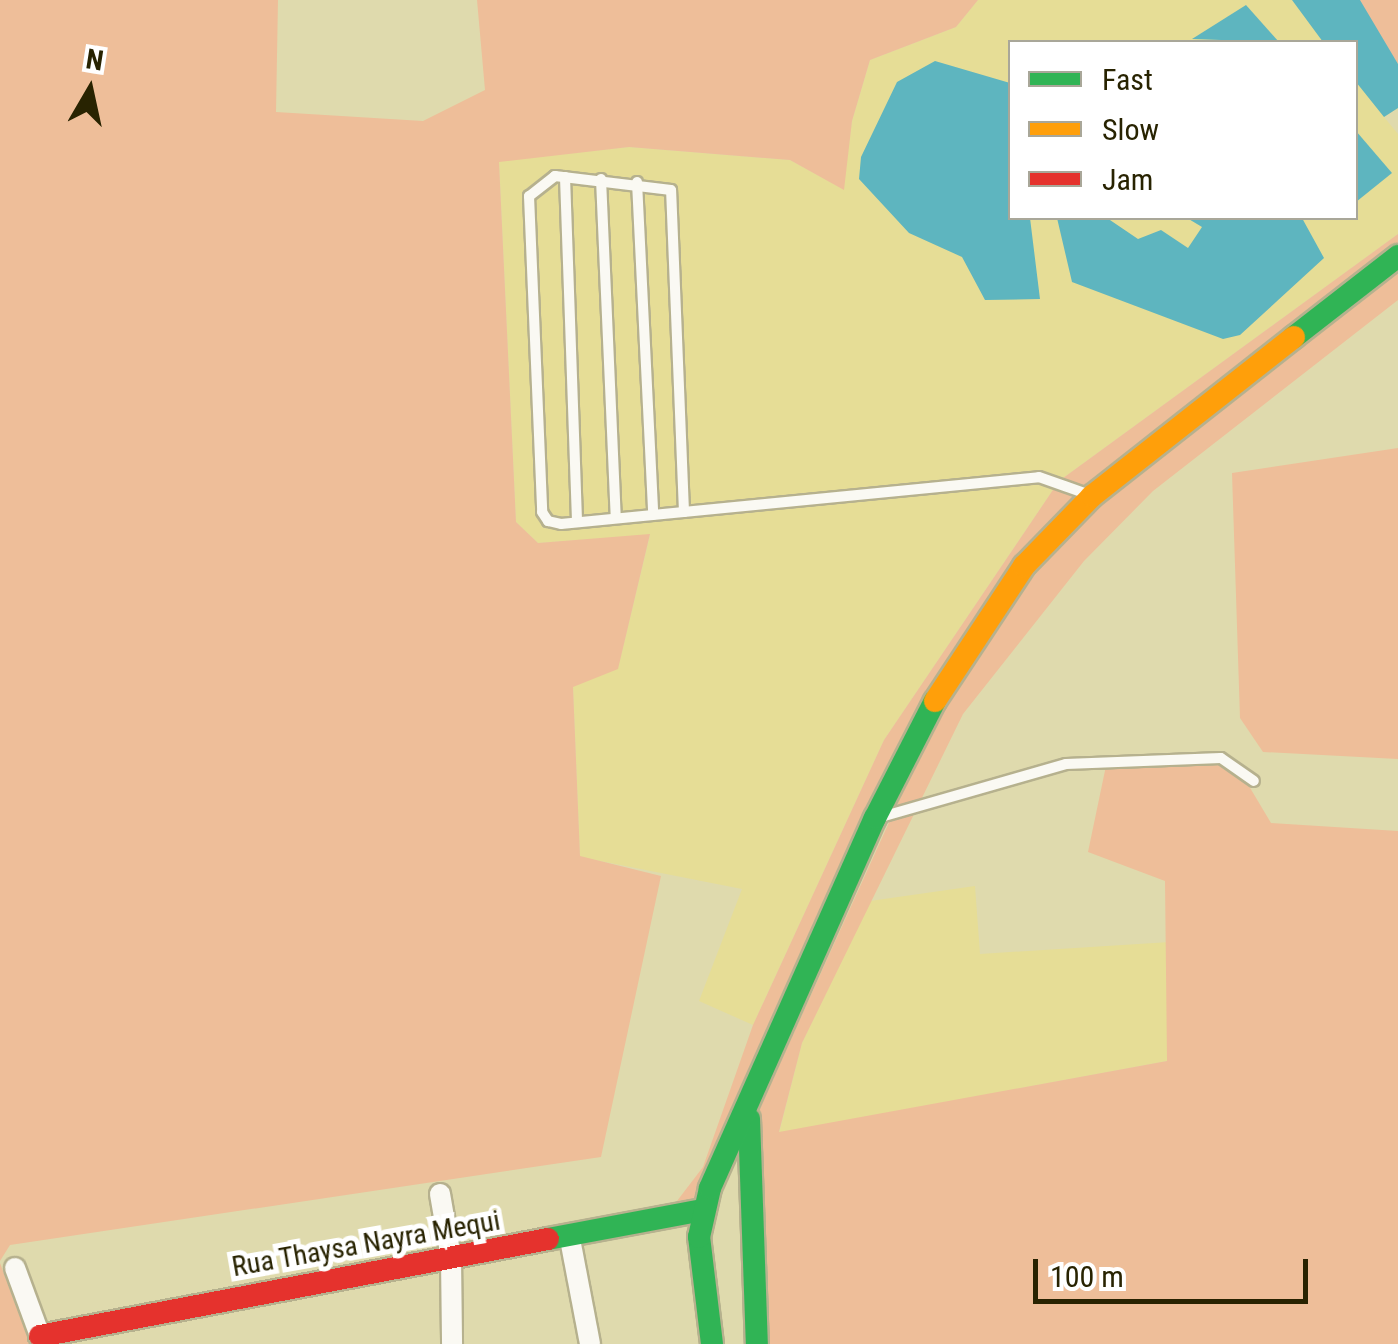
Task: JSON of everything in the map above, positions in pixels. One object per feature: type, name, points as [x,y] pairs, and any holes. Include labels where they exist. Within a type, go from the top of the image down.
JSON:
[{"type":"main road","points":[[742,1344],[730,1326],[711,1336],[699,1237],[702,1210],[875,818],[952,668],[1024,566],[1092,496],[1398,256]]},
{"type":"main road","points":[[751,1101],[745,1164],[757,1344]]},
{"type":"main road","name":"Rua Thaysa Nayra Mequi","points":[[42,1340],[702,1210]]},
{"type":"street","points":[[440,1194],[452,1258],[452,1344]]},
{"type":"street","points":[[570,1239],[590,1344]]},
{"type":"street","points":[[15,1268],[42,1340]]},
{"type":"lane","points":[[566,177],[577,522]]},
{"type":"lane","points":[[684,512],[671,190],[637,182],[566,177],[538,184],[529,196],[542,512],[548,521],[577,522],[684,512],[1039,477],[1092,496]]},
{"type":"lane","points":[[601,180],[616,518]]},
{"type":"lane","points":[[637,182],[653,515]]},
{"type":"lane","points":[[875,818],[1066,764],[1221,758],[1254,781]]},
{"type":"shaded area","points":[[0,0],[278,0],[276,112],[423,121],[485,90],[477,0],[978,0],[956,27],[870,60],[852,121],[844,190],[790,160],[629,147],[499,162],[516,522],[538,543],[650,534],[618,669],[573,687],[580,856],[661,876],[601,1157],[10,1245],[0,1261]]},
{"type":"shaded area","points":[[978,0],[1360,0],[1398,64],[1398,108],[1384,117],[1398,134],[1398,234],[1059,481],[884,740],[753,1025],[699,1001],[742,889],[580,857],[573,686],[618,668],[650,535],[538,543],[516,522],[499,161],[629,147],[790,160],[843,189],[852,121],[870,60],[956,27]]},
{"type":"shaded area","points":[[1360,0],[1398,0],[1398,64],[1364,13]]},
{"type":"shaded area","points":[[1398,234],[1398,248],[1019,561],[695,1199],[677,1201],[703,1167],[753,1025],[884,740],[1059,481]]},
{"type":"shaded area","points":[[1398,264],[1398,300],[1153,491],[1084,561],[963,714],[802,1043],[779,1132],[1167,1061],[1165,881],[1088,852],[1107,761],[1221,758],[1240,771],[1271,823],[1398,831],[1398,1344],[761,1344],[753,1123],[958,670],[1081,518]]},
{"type":"shaded area","points":[[1398,448],[1398,759],[1263,752],[1240,718],[1232,473]]},
{"type":"shaded area","points":[[975,886],[980,954],[1170,942],[1167,1061],[779,1133],[802,1043],[870,901]]},
{"type":"shaded area","points":[[0,1263],[26,1333],[30,1344],[0,1344]]},
{"type":"water","points":[[1292,0],[1360,0],[1398,64],[1398,108],[1384,117],[1358,84],[1358,40],[1322,40]]},
{"type":"water","points":[[1246,5],[1277,40],[1221,40],[1192,39]]},
{"type":"water","points":[[935,61],[1008,82],[1008,220],[1030,220],[1040,299],[985,300],[962,257],[909,233],[859,179],[861,157],[897,82]]},
{"type":"water","points":[[1358,133],[1392,173],[1358,200]]},
{"type":"water","points":[[1057,220],[1110,220],[1138,239],[1161,230],[1188,248],[1202,227],[1190,220],[1303,220],[1324,258],[1240,335],[1223,339],[1072,282]]},
{"type":"traffic: fast","points":[[1294,337],[1398,256]]},
{"type":"traffic: fast","points":[[712,1344],[699,1237],[710,1188],[875,818],[935,701]]},
{"type":"traffic: fast","points":[[749,1119],[757,1344]]},
{"type":"traffic: fast","points":[[548,1239],[703,1210]]},
{"type":"traffic: slow","points":[[935,701],[1024,566],[1092,496],[1294,337]]},
{"type":"traffic: jam","points":[[40,1336],[548,1239]]}]
